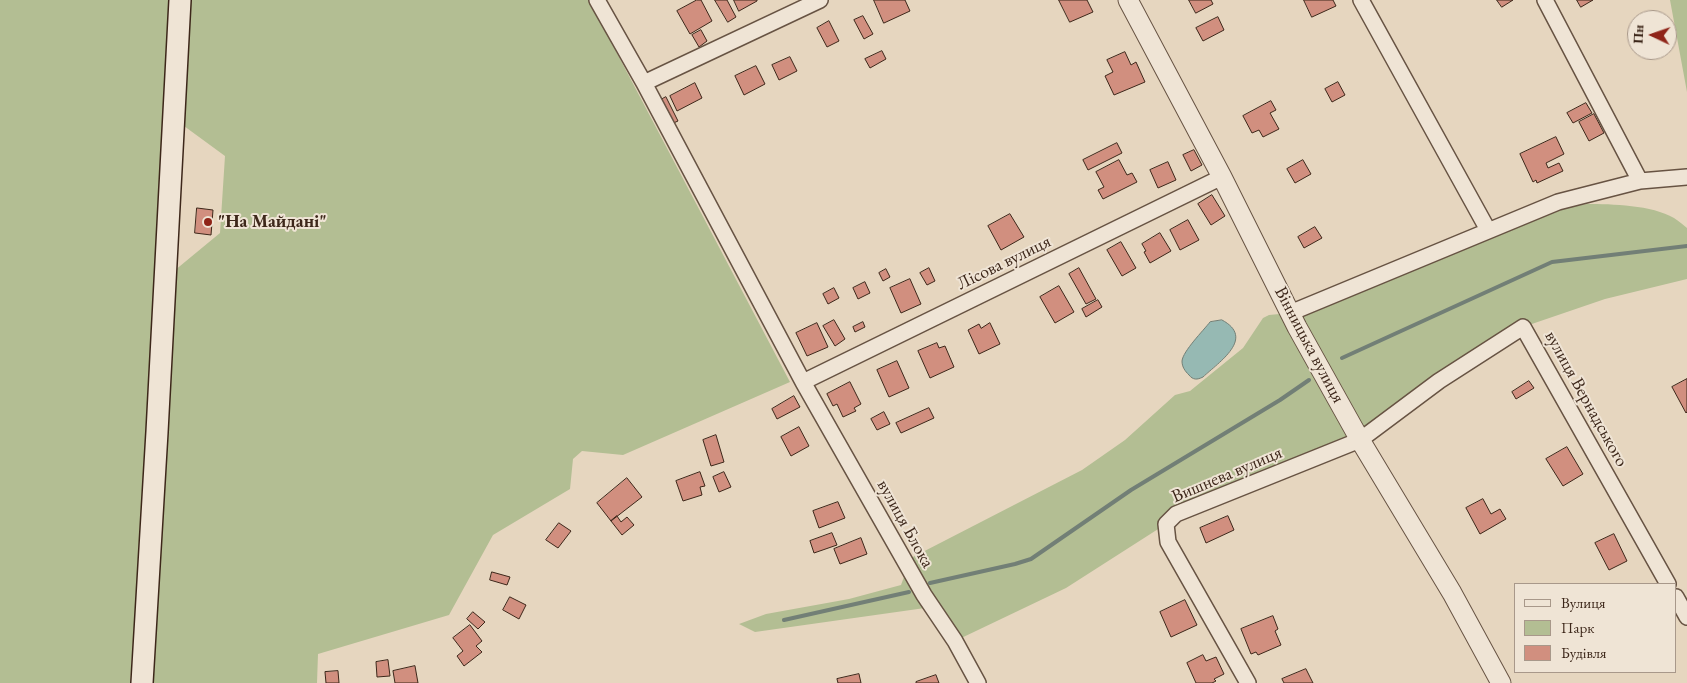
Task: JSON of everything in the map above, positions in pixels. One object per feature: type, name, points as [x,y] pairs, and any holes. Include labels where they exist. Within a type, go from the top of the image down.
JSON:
[{"type":"main road","points":[[142,683],[180,0]]},
{"type":"street","name":"вулиця Блока","points":[[597,0],[644,83],[803,382],[924,595],[955,641],[978,683]]},
{"type":"street","points":[[644,83],[820,0]]},
{"type":"street","name":"Вінницька вулиця","points":[[1128,0],[1222,177],[1290,313],[1360,440],[1452,594],[1501,683]]},
{"type":"street","points":[[1360,0],[1488,230]]},
{"type":"street","points":[[1545,0],[1640,181]]},
{"type":"street","name":"Лісова вулиця","points":[[803,382],[1222,177]]},
{"type":"street","points":[[1290,313],[1558,202],[1640,181],[1687,177]]},
{"type":"street","name":"вулиця Вернадського","points":[[1360,440],[1439,381],[1524,327],[1667,583]]},
{"type":"street","name":"Вишнева вулиця","points":[[1248,683],[1168,542],[1166,524],[1176,514],[1360,440]]},
{"type":"street","points":[[1677,600],[1687,618]]},
{"type":"green space","points":[[0,0],[174,0],[148,432],[130,683],[0,683]]},
{"type":"green space","points":[[190,0],[589,0],[790,382],[623,455],[582,451],[573,459],[570,489],[493,535],[449,615],[318,654],[317,683],[150,683],[174,271],[220,233],[225,156],[184,126]]},
{"type":"green space","points":[[1670,0],[1687,0],[1687,92],[1677,38],[1677,10],[1672,10]]},
{"type":"green space","points":[[1587,204],[1620,205],[1655,210],[1678,220],[1687,228],[1687,279],[1605,299],[1523,327],[1360,440],[1166,524],[1066,588],[955,641],[932,607],[755,632],[739,624],[766,614],[849,599],[901,585],[911,558],[1082,470],[1125,440],[1175,395],[1190,391],[1243,348],[1263,318],[1269,315],[1290,313],[1484,232],[1566,208]]},
{"type":"water","points":[[1222,320],[1232,327],[1236,334],[1235,342],[1225,357],[1203,377],[1194,379],[1183,367],[1183,357],[1210,322]]},
{"type":"building","points":[[697,0],[701,0],[712,21],[690,34],[677,11]]},
{"type":"building","points":[[715,0],[727,0],[736,17],[728,22]]},
{"type":"building","points":[[734,0],[757,0],[757,1],[739,11]]},
{"type":"building","points":[[874,0],[905,0],[910,11],[884,23]]},
{"type":"building","points":[[1059,0],[1087,0],[1093,12],[1070,22]]},
{"type":"building","points":[[1189,0],[1211,0],[1213,4],[1196,13]]},
{"type":"building","points":[[1304,0],[1333,0],[1336,6],[1312,17]]},
{"type":"building","points":[[1497,0],[1513,0],[1502,7]]},
{"type":"building","points":[[1577,0],[1593,0],[1581,7]]},
{"type":"building","points":[[863,16],[873,34],[864,39],[854,20]]},
{"type":"building","points":[[1218,17],[1224,30],[1203,41],[1196,28]]},
{"type":"building","points":[[829,21],[839,41],[827,47],[817,28]]},
{"type":"building","points":[[701,30],[707,41],[699,47],[692,35]]},
{"type":"building","points":[[882,51],[886,59],[870,68],[865,59]]},
{"type":"building","points":[[1125,52],[1131,65],[1136,62],[1145,82],[1114,95],[1105,76],[1113,72],[1107,60]]},
{"type":"building","points":[[790,57],[797,71],[779,80],[772,65]]},
{"type":"building","points":[[756,66],[765,84],[744,95],[735,76]]},
{"type":"building","points":[[1338,82],[1345,95],[1332,102],[1325,89]]},
{"type":"building","points":[[695,83],[702,98],[677,111],[670,96]]},
{"type":"building","points":[[666,97],[678,121],[669,125],[657,102]]},
{"type":"building","points":[[1271,101],[1276,110],[1270,113],[1279,129],[1263,137],[1259,130],[1252,133],[1243,116]]},
{"type":"building","points":[[1586,103],[1592,113],[1573,123],[1567,113]]},
{"type":"building","points":[[1594,114],[1604,133],[1589,141],[1579,122]]},
{"type":"building","points":[[1556,137],[1564,154],[1546,163],[1548,168],[1559,163],[1563,171],[1537,183],[1536,180],[1533,182],[1520,154]]},
{"type":"building","points":[[1117,143],[1122,153],[1088,170],[1083,160]]},
{"type":"building","points":[[1194,150],[1202,165],[1191,171],[1183,155]]},
{"type":"building","points":[[1119,160],[1127,175],[1132,173],[1137,182],[1103,199],[1098,190],[1104,187],[1096,172]]},
{"type":"building","points":[[1303,160],[1311,174],[1295,183],[1287,169]]},
{"type":"building","points":[[1168,162],[1176,180],[1158,188],[1150,170]]},
{"type":"building","points":[[1212,195],[1225,216],[1211,225],[1198,204]]},
{"type":"building","points":[[197,208],[213,210],[211,235],[195,233]]},
{"type":"building","points":[[1010,214],[1024,237],[1001,250],[988,226]]},
{"type":"building","points":[[1188,220],[1199,240],[1180,250],[1170,230]]},
{"type":"building","points":[[1315,227],[1322,238],[1304,248],[1298,237]]},
{"type":"building","points":[[1160,233],[1171,251],[1150,263],[1142,244]]},
{"type":"building","points":[[1121,242],[1136,268],[1122,276],[1107,250]]},
{"type":"building","points":[[929,268],[935,281],[927,285],[920,273]]},
{"type":"building","points":[[1079,268],[1096,299],[1086,304],[1069,274]]},
{"type":"building","points":[[886,269],[890,277],[883,281],[879,273]]},
{"type":"building","points":[[910,279],[921,304],[901,313],[890,288]]},
{"type":"building","points":[[865,282],[870,293],[858,299],[853,288]]},
{"type":"building","points":[[1059,286],[1074,312],[1055,323],[1040,297]]},
{"type":"building","points":[[834,288],[839,298],[828,304],[823,294]]},
{"type":"building","points":[[1098,300],[1102,307],[1086,317],[1082,309]]},
{"type":"building","points":[[834,320],[845,339],[835,346],[823,326]]},
{"type":"building","points":[[863,322],[865,327],[855,332],[853,327]]},
{"type":"building","points":[[817,323],[828,347],[807,356],[796,333]]},
{"type":"building","points":[[990,323],[1000,344],[979,354],[968,330],[979,324],[981,328]]},
{"type":"building","points":[[937,343],[939,348],[945,346],[954,367],[930,378],[918,351]]},
{"type":"building","points":[[897,361],[909,388],[889,397],[877,370]]},
{"type":"building","points":[[1687,379],[1687,412],[1686,413],[1672,387]]},
{"type":"building","points":[[1529,381],[1534,388],[1516,399],[1512,392]]},
{"type":"building","points":[[850,382],[861,404],[854,408],[856,411],[843,417],[837,404],[833,406],[827,394]]},
{"type":"building","points":[[794,396],[800,407],[777,419],[772,409]]},
{"type":"building","points":[[929,408],[934,418],[901,433],[896,423]]},
{"type":"building","points":[[884,412],[890,424],[877,430],[871,419]]},
{"type":"building","points":[[799,427],[809,446],[791,456],[781,437]]},
{"type":"building","points":[[716,435],[724,462],[711,466],[703,440]]},
{"type":"building","points":[[1567,447],[1583,474],[1563,486],[1546,459]]},
{"type":"building","points":[[700,472],[705,486],[700,487],[702,495],[683,501],[676,481]]},
{"type":"building","points":[[724,472],[731,487],[719,492],[713,477]]},
{"type":"building","points":[[627,478],[642,497],[611,521],[597,503]]},
{"type":"building","points":[[1483,499],[1491,514],[1500,509],[1506,519],[1480,534],[1466,508]]},
{"type":"building","points":[[838,502],[845,518],[819,528],[813,511]]},
{"type":"building","points":[[617,516],[621,522],[627,517],[634,525],[622,535],[611,521]]},
{"type":"building","points":[[1228,516],[1234,530],[1206,543],[1200,528]]},
{"type":"building","points":[[559,523],[571,531],[558,548],[546,540]]},
{"type":"building","points":[[832,533],[837,545],[814,553],[810,541]]},
{"type":"building","points":[[1614,534],[1627,561],[1609,570],[1595,543]]},
{"type":"building","points":[[861,538],[867,554],[840,564],[834,549]]},
{"type":"building","points":[[492,572],[510,577],[507,585],[490,580]]},
{"type":"building","points":[[510,597],[526,605],[519,619],[503,610]]},
{"type":"building","points":[[1185,600],[1197,625],[1171,637],[1160,612]]},
{"type":"building","points":[[473,612],[485,622],[478,629],[467,619]]},
{"type":"building","points":[[1273,616],[1278,629],[1275,631],[1281,645],[1258,655],[1256,652],[1251,654],[1241,629]]},
{"type":"building","points":[[470,625],[482,641],[476,646],[482,652],[464,666],[457,656],[463,651],[453,638]]},
{"type":"building","points":[[1203,655],[1206,661],[1216,657],[1224,674],[1214,679],[1216,681],[1212,683],[1196,683],[1187,663]]},
{"type":"building","points":[[388,660],[390,676],[377,677],[376,662]]},
{"type":"building","points":[[415,666],[418,683],[395,683],[393,671]]},
{"type":"building","points":[[1306,669],[1313,683],[1284,683],[1282,679]]},
{"type":"building","points":[[338,671],[339,683],[326,683],[325,672]]},
{"type":"building","points":[[859,674],[861,683],[838,683],[837,679]]},
{"type":"building","points":[[936,675],[939,683],[916,683],[916,682]]},
{"type":"waterway","points":[[1342,358],[1552,262],[1687,246]]},
{"type":"waterway","points":[[930,583],[1031,559],[1131,490],[1280,400],[1309,380]]},
{"type":"waterway","points":[[784,620],[909,592]]},
{"type":"place","name":"\"На Майдані\"","points":[[208,222]]}]
